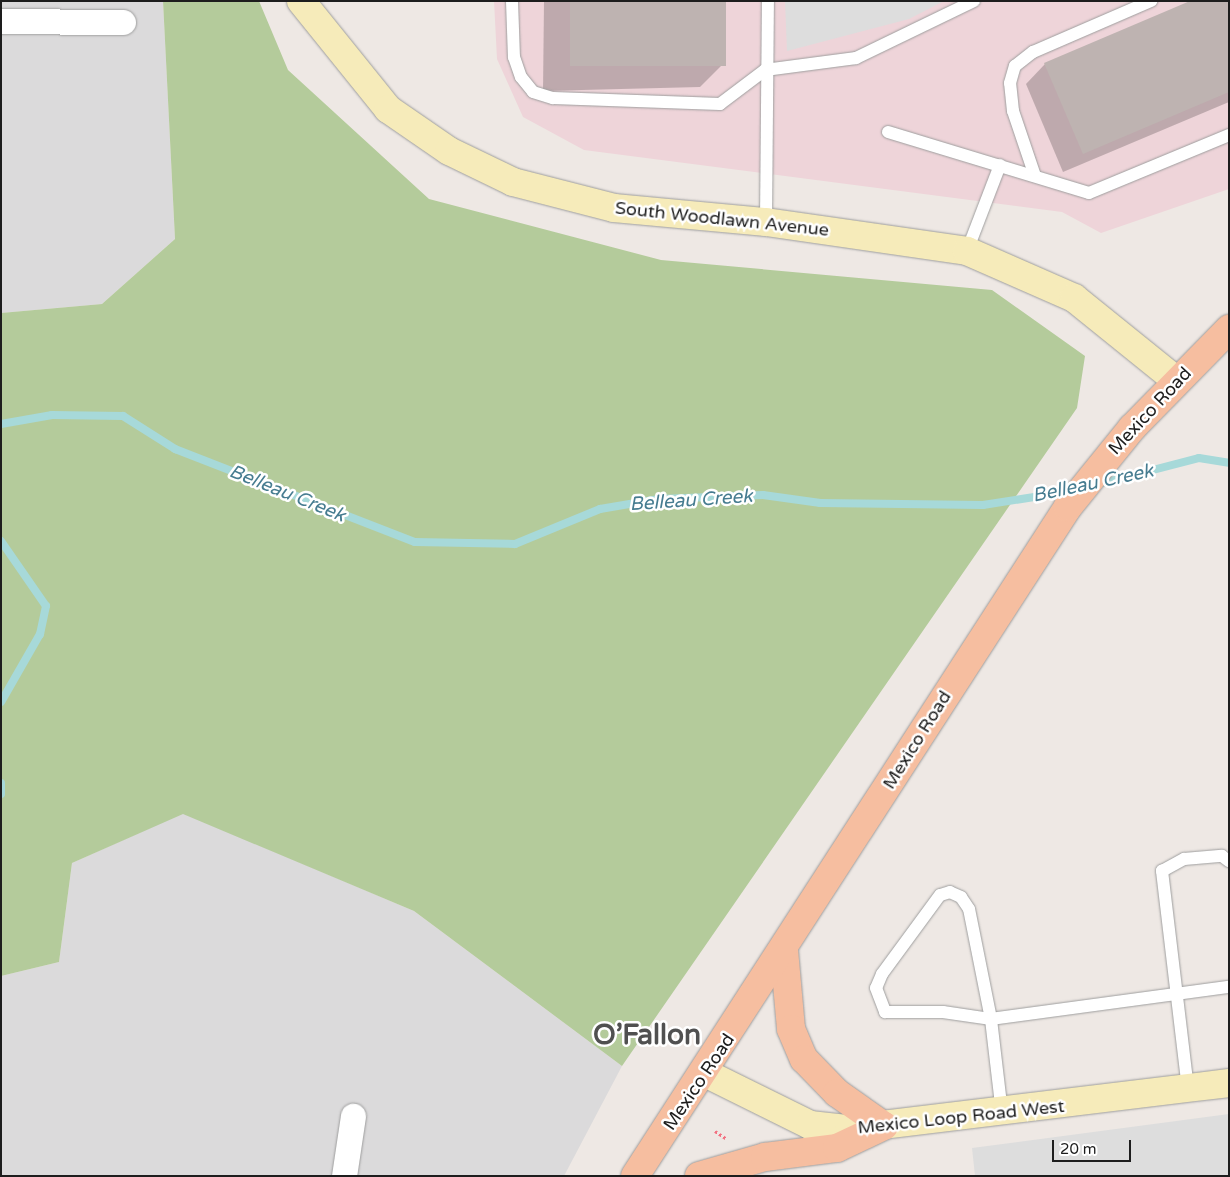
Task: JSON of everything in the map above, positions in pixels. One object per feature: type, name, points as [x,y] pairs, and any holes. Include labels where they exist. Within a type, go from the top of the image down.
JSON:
[{"type":"main road","name":"Mexico Road","points":[[635,1176],[705,1073],[1031,561],[1105,459],[1156,402],[1229,328]]},
{"type":"main road","points":[[784,950],[791,1029],[804,1059],[836,1093],[884,1126]]},
{"type":"main road","points":[[699,1176],[765,1157],[837,1148],[884,1126]]},
{"type":"street","name":"South Woodlawn Avenue","points":[[301,1],[388,110],[449,151],[513,182],[614,208],[766,222],[967,251],[1074,298],[1177,382]]},
{"type":"street","points":[[1,21],[123,22]]},
{"type":"street","name":"Mexico Loop Road West","points":[[705,1073],[810,1124],[849,1129],[1002,1114],[1229,1083]]},
{"type":"street","points":[[344,1176],[353,1116]]},
{"type":"lane","points":[[512,1],[514,57],[521,77],[533,92],[553,98],[720,104],[765,70],[856,58],[974,1]]},
{"type":"lane","points":[[766,222],[765,70],[768,1]]},
{"type":"lane","points":[[1035,176],[1013,111],[1010,83],[1015,66],[1033,52],[1151,1]]},
{"type":"lane","points":[[888,132],[1089,193],[1229,135]]},
{"type":"lane","points":[[967,251],[1000,165]]},
{"type":"lane","points":[[1188,1089],[1173,996],[1162,871],[1184,859],[1222,856],[1229,861]]},
{"type":"lane","points":[[1002,1114],[991,1019],[969,909],[961,897],[950,892],[940,895],[882,974],[876,988],[879,1004],[885,1012],[899,1014],[943,1012],[991,1019],[1229,987]]},
{"type":"path","points":[[715,1131],[731,1141],[735,1137]]},
{"type":"shaded area","points":[[1,1],[163,1],[175,239],[102,304],[1,313]]},
{"type":"shaded area","points":[[494,1],[1229,1],[1229,189],[1101,233],[1062,212],[584,150],[523,117],[497,59]]},
{"type":"shaded area","points":[[785,1],[944,1],[909,19],[787,51]]},
{"type":"shaded area","points":[[183,813],[414,911],[622,1066],[564,1176],[1,1176],[1,976],[59,962],[72,863]]},
{"type":"shaded area","points":[[1229,1114],[1229,1176],[975,1176],[972,1148]]},
{"type":"green space","points":[[163,1],[259,1],[288,70],[429,199],[661,260],[992,290],[1085,356],[1077,408],[622,1066],[414,911],[183,814],[72,863],[59,962],[1,976],[1,313],[102,304],[175,239]]},
{"type":"building","points":[[570,1],[726,1],[726,66],[570,66]]},
{"type":"building","points":[[1190,1],[1229,1],[1229,92],[1083,154],[1044,63]]},
{"type":"waterway","name":"Belleau Creek","points":[[1,424],[52,415],[123,416],[175,449],[415,542],[515,544],[600,509],[659,499],[763,495],[820,503],[983,505],[1072,491]]},
{"type":"waterway","name":"Belleau Creek","points":[[1095,485],[1199,458],[1229,463]]},
{"type":"waterway","name":"Belleau Creek","points":[[1,541],[46,606],[40,634],[1,702]]},
{"type":"waterway","name":"Belleau Creek","points":[[1,783],[1,794]]},
{"type":"district","name":"O’Fallon","points":[[647,1035]]}]
